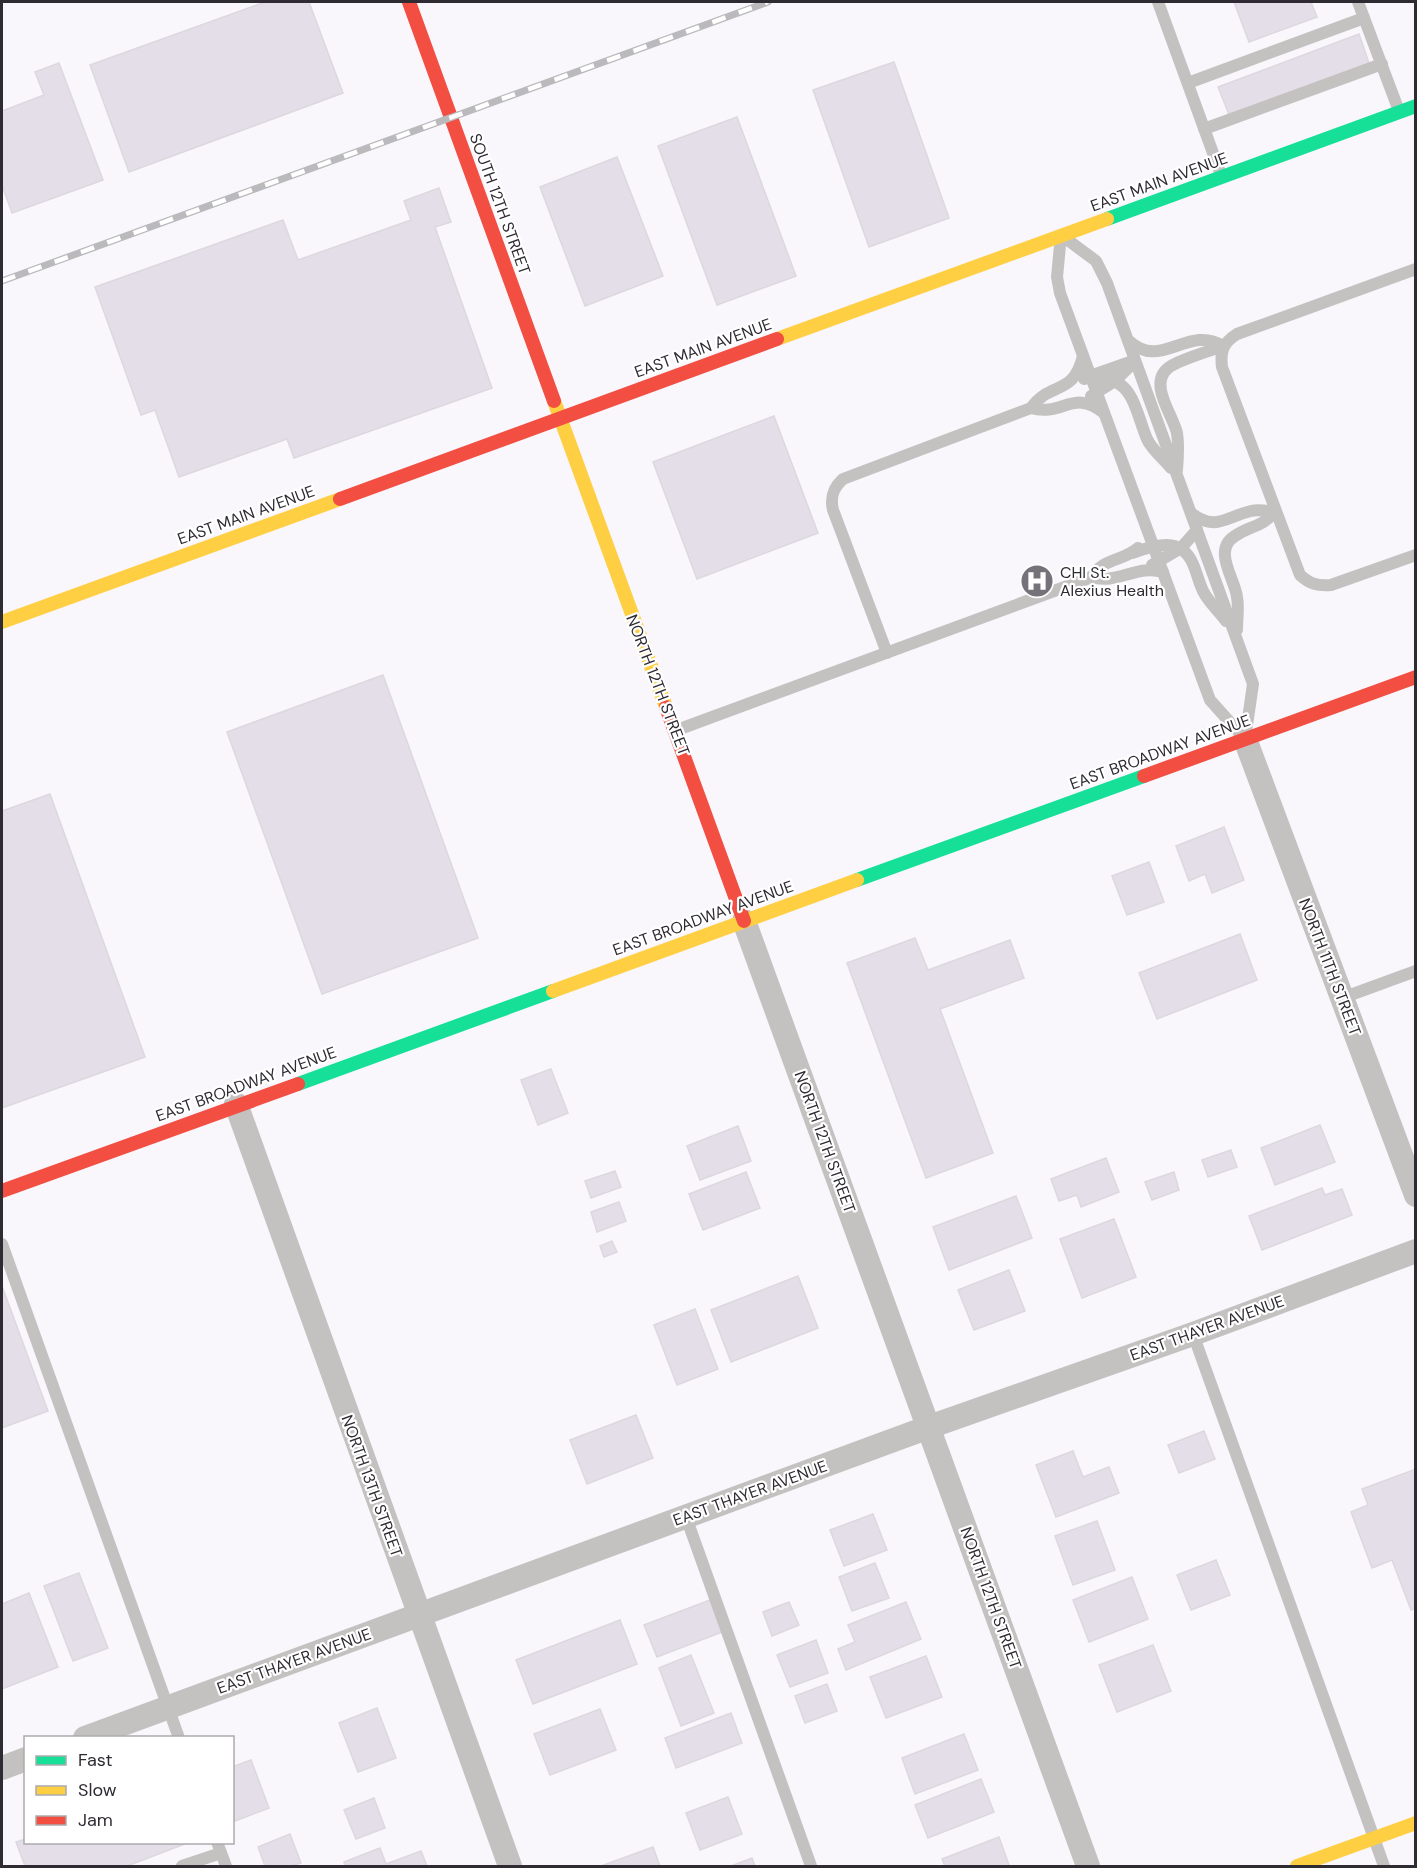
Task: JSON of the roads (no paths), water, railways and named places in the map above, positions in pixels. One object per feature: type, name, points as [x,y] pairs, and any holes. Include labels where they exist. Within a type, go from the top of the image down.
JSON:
[{"type":"street","name":"SOUTH 12TH STREET","points":[[409,2],[560,417]]},
{"type":"street","name":"EAST MAIN AVENUE","points":[[2,622],[1416,106]]},
{"type":"street","name":"NORTH 12TH STREET","points":[[560,417],[676,730],[1088,1866]]},
{"type":"street","name":"EAST BROADWAY AVENUE","points":[[2,1191],[236,1104],[1416,677]]},
{"type":"street","name":"NORTH 11TH STREET","points":[[1245,739],[1416,1195]]},
{"type":"street","name":"NORTH 13TH STREET","points":[[236,1104],[510,1866]]},
{"type":"street","name":"EAST THAYER AVENUE","points":[[88,1736],[929,1426],[1193,1334],[1416,1251]]},
{"type":"street","points":[[2,1768],[24,1760]]},
{"type":"street","points":[[1297,1866],[1416,1823]]},
{"type":"lane","points":[[1158,2],[1221,177]]},
{"type":"lane","points":[[1358,2],[1399,112]]},
{"type":"lane","points":[[1188,83],[1364,18]]},
{"type":"lane","points":[[1323,33],[1327,46]]},
{"type":"lane","points":[[1283,48],[1288,61]]},
{"type":"lane","points":[[1247,61],[1252,74]]},
{"type":"lane","points":[[1204,129],[1382,64]]},
{"type":"lane","points":[[1061,235],[1096,261],[1107,283],[1128,340],[1253,684],[1245,739]]},
{"type":"lane","points":[[1061,235],[1057,277],[1060,293],[1210,700],[1245,739]]},
{"type":"lane","points":[[1176,473],[1178,441],[1176,429],[1161,389],[1161,377],[1169,367],[1222,346],[1237,334],[1416,269]]},
{"type":"lane","points":[[887,653],[833,510],[831,501],[837,485],[843,479],[1031,408],[1044,394],[1066,385],[1190,341],[1203,339],[1214,341],[1222,346]]},
{"type":"lane","points":[[1128,340],[1143,350],[1160,352]]},
{"type":"lane","points":[[1222,346],[1222,367],[1300,575],[1308,582],[1318,586],[1330,585],[1416,555]]},
{"type":"lane","points":[[1066,385],[1074,379],[1080,369],[1083,356]]},
{"type":"lane","points":[[1031,408],[1050,410],[1097,394],[1115,381],[1135,361]]},
{"type":"lane","points":[[1091,376],[1115,381],[1125,386],[1148,442],[1176,473]]},
{"type":"lane","points":[[1073,402],[1084,401],[1104,413]]},
{"type":"lane","points":[[676,730],[1092,577],[1106,563],[1132,553],[1250,511],[1266,510],[1275,513]]},
{"type":"lane","points":[[1191,513],[1206,523],[1221,522]]},
{"type":"lane","points":[[1237,641],[1237,595],[1227,567],[1226,548],[1235,535],[1263,524],[1275,513]]},
{"type":"lane","points":[[1132,553],[1139,547],[1147,529]]},
{"type":"lane","points":[[1092,577],[1112,579],[1137,570],[1161,567],[1197,530]]},
{"type":"lane","points":[[1153,546],[1164,544],[1181,548],[1192,563],[1203,592],[1223,616],[1237,641]]},
{"type":"lane","points":[[1342,998],[1416,971]]},
{"type":"lane","points":[[2,1244],[179,1736]]},
{"type":"lane","points":[[1193,1334],[1384,1866]]},
{"type":"lane","points":[[686,1517],[811,1866]]},
{"type":"lane","points":[[182,1866],[219,1848],[226,1866]]},
{"type":"railway","points":[[2,281],[768,2]]},
{"type":"place","name":"CHI St. Alexius Health","points":[[1037,581]]}]
